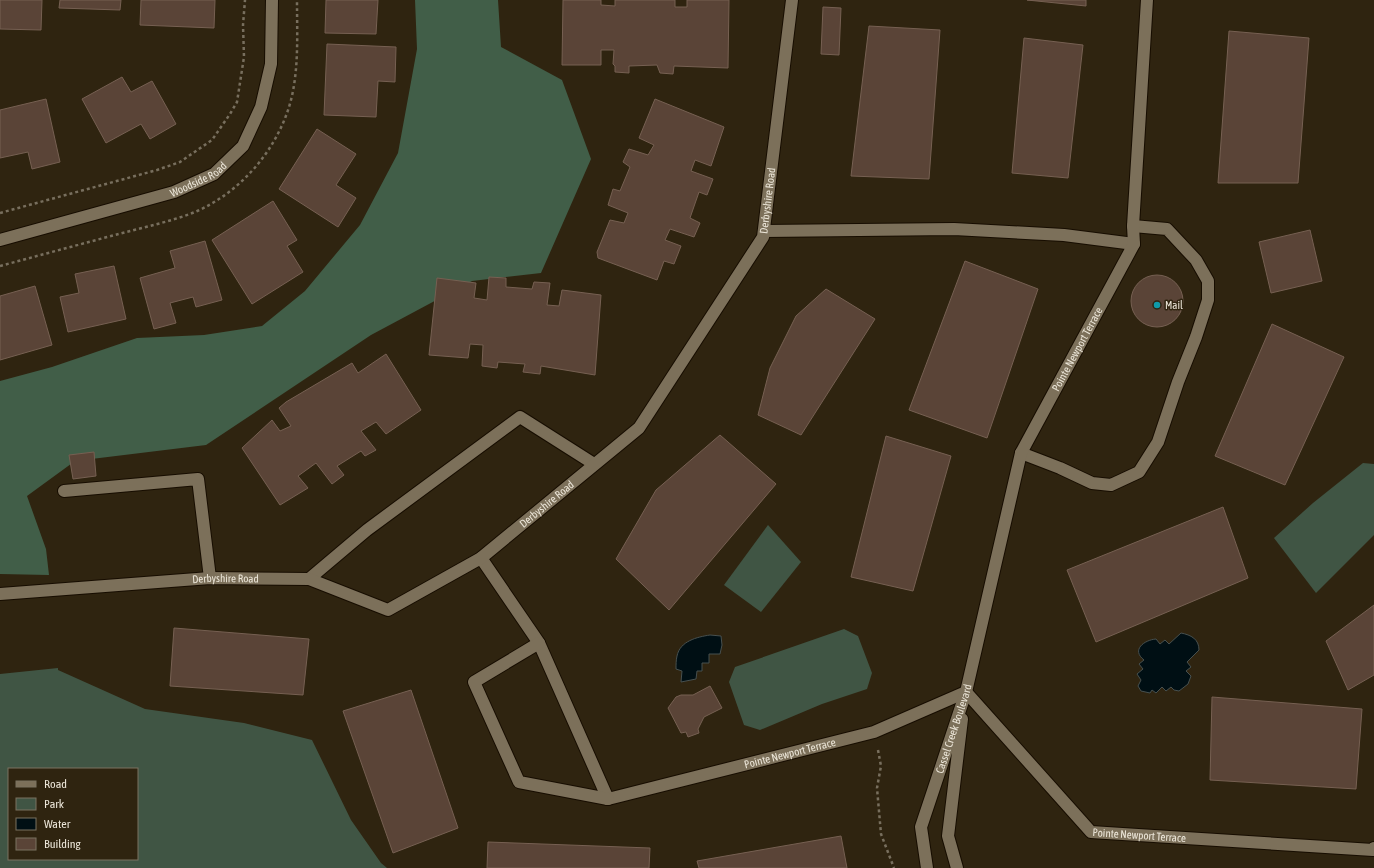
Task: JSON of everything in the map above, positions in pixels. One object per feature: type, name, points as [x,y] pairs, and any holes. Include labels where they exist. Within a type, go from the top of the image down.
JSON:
[{"type":"street","name":"Woodside Road","points":[[0,240],[174,192],[214,174],[243,146],[262,107],[271,64],[272,0]]},
{"type":"street","name":"Derbyshire Road","points":[[0,594],[210,578],[309,579],[388,610],[481,558],[639,428],[763,236],[792,0]]},
{"type":"street","points":[[764,231],[954,229],[1064,235],[1134,244],[1133,226],[1147,0]]},
{"type":"street","points":[[1021,453],[1060,468],[1092,483],[1111,485],[1138,472],[1158,442],[1208,300],[1208,281],[1196,260],[1167,229],[1133,226]]},
{"type":"street","name":"Pointe Newport Terrace","points":[[966,692],[1021,453],[1134,244]]},
{"type":"street","points":[[309,579],[367,530],[520,417],[594,464]]},
{"type":"street","points":[[64,491],[198,479],[210,578]]},
{"type":"street","points":[[481,558],[539,643],[608,799]]},
{"type":"street","name":"Pointe Newport Terrace","points":[[539,643],[474,682],[518,782],[608,799],[874,732],[966,692]]},
{"type":"street","name":"Pointe Newport Terrace","points":[[966,692],[1092,832],[1373,850],[1374,848]]},
{"type":"street","name":"Cassel Creek Boulevard","points":[[927,868],[921,827],[966,692]]},
{"type":"street","name":"Cassel Creek Boulevard","points":[[957,868],[948,836],[966,692]]},
{"type":"path","points":[[0,213],[157,170],[180,162],[212,140],[238,102],[244,57],[243,26],[245,0]]},
{"type":"path","points":[[874,732],[881,766],[877,788],[881,834],[894,868]]},
{"type":"green space","points":[[415,0],[498,0],[501,47],[562,80],[591,159],[541,273],[472,281],[371,335],[206,445],[75,461],[27,496],[46,549],[49,575],[0,574],[0,381],[52,367],[137,338],[204,335],[262,326],[305,291],[360,225],[398,153],[417,49]]},
{"type":"green space","points":[[1363,463],[1374,464],[1374,535],[1316,593],[1274,538],[1313,503]]},
{"type":"green space","points":[[768,525],[801,562],[761,612],[724,585]]},
{"type":"green space","points":[[844,629],[858,636],[872,673],[867,689],[822,704],[760,730],[744,725],[729,682],[735,667]]},
{"type":"green space","points":[[58,668],[58,670],[145,709],[244,723],[312,740],[351,820],[381,863],[387,868],[0,868],[0,674]]},
{"type":"water","points":[[1181,633],[1194,638],[1199,646],[1199,650],[1187,662],[1191,667],[1186,671],[1191,676],[1188,684],[1179,691],[1174,690],[1171,687],[1166,691],[1162,687],[1156,693],[1152,690],[1150,693],[1141,691],[1138,686],[1141,680],[1137,674],[1143,669],[1139,664],[1144,660],[1139,653],[1141,646],[1147,641],[1156,639],[1160,644],[1165,640],[1169,644]]},
{"type":"water","points":[[710,635],[721,636],[722,645],[720,654],[709,654],[709,663],[702,663],[702,671],[697,671],[696,679],[681,682],[682,671],[676,669],[676,659],[679,651],[685,643]]},
{"type":"building","points":[[0,0],[42,0],[41,30],[0,29]]},
{"type":"building","points":[[60,0],[121,0],[120,10],[59,8]]},
{"type":"building","points":[[141,0],[215,0],[214,28],[140,25]]},
{"type":"building","points":[[326,0],[378,0],[376,34],[325,33]]},
{"type":"building","points":[[563,0],[601,0],[601,5],[615,6],[615,0],[675,0],[675,7],[687,7],[687,0],[729,0],[728,68],[674,66],[673,74],[660,73],[657,65],[629,66],[629,73],[615,72],[615,66],[613,64],[614,50],[601,50],[601,65],[562,65]]},
{"type":"building","points":[[1027,0],[1086,0],[1086,6]]},
{"type":"building","points":[[823,7],[841,8],[839,55],[821,54]]},
{"type":"building","points":[[869,26],[940,30],[929,179],[851,176]]},
{"type":"building","points":[[1229,31],[1309,38],[1298,183],[1218,183]]},
{"type":"building","points":[[1024,38],[1083,45],[1068,178],[1012,173]]},
{"type":"building","points":[[327,44],[396,47],[395,82],[378,81],[376,117],[324,115]]},
{"type":"building","points":[[122,77],[131,92],[152,81],[176,124],[150,139],[141,124],[106,143],[82,99]]},
{"type":"building","points":[[46,99],[60,162],[32,169],[28,152],[0,158],[0,110]]},
{"type":"building","points":[[655,99],[724,127],[711,166],[695,160],[691,171],[713,179],[707,195],[699,192],[690,218],[700,223],[694,237],[670,229],[665,240],[681,246],[674,264],[664,261],[657,280],[598,258],[597,252],[610,220],[624,223],[628,213],[608,205],[613,189],[620,191],[630,167],[623,162],[629,149],[648,155],[654,145],[639,138]]},
{"type":"building","points":[[317,129],[356,154],[336,185],[356,198],[338,227],[279,189]]},
{"type":"building","points":[[273,201],[297,240],[287,246],[303,272],[252,304],[212,240]]},
{"type":"building","points":[[1310,230],[1322,281],[1271,293],[1259,242]]},
{"type":"building","points":[[205,241],[222,300],[196,307],[193,297],[170,303],[176,323],[154,329],[140,278],[175,268],[170,251]]},
{"type":"building","points":[[965,261],[1038,289],[987,438],[909,410]]},
{"type":"building","points":[[114,266],[126,319],[68,332],[60,297],[79,293],[75,274]]},
{"type":"building","name":"Mail","points":[[1152,275],[1162,275],[1171,279],[1179,287],[1183,296],[1183,306],[1179,315],[1171,323],[1162,327],[1152,327],[1143,323],[1135,315],[1131,306],[1131,296],[1135,287],[1143,279]]},
{"type":"building","points":[[489,277],[506,278],[506,287],[532,289],[534,282],[550,283],[547,305],[559,306],[562,290],[601,295],[595,375],[541,366],[540,374],[523,372],[525,364],[498,362],[497,368],[482,366],[483,345],[470,344],[468,358],[429,355],[437,278],[476,283],[474,298],[487,300]]},
{"type":"building","points":[[35,286],[52,345],[0,360],[0,296]]},
{"type":"building","points":[[826,289],[875,319],[801,435],[758,415],[770,368],[796,316]]},
{"type":"building","points":[[1272,324],[1344,357],[1285,485],[1215,456]]},
{"type":"building","points":[[386,354],[421,410],[386,434],[376,422],[361,431],[376,450],[365,456],[361,451],[337,466],[344,475],[332,484],[316,463],[298,476],[308,488],[280,505],[242,448],[272,420],[280,431],[291,426],[279,408],[286,402],[352,363],[358,373]]},
{"type":"building","points":[[720,435],[776,484],[669,610],[616,559],[656,490]]},
{"type":"building","points":[[886,436],[951,456],[913,591],[851,577]]},
{"type":"building","points":[[94,452],[96,476],[73,479],[69,455]]},
{"type":"building","points":[[1223,507],[1248,578],[1096,642],[1067,570]]},
{"type":"building","points":[[1374,605],[1374,675],[1348,690],[1326,641]]},
{"type":"building","points":[[174,628],[309,639],[303,695],[170,686]]},
{"type":"building","points":[[710,686],[722,708],[704,717],[698,729],[699,733],[688,737],[686,732],[681,733],[668,708],[676,697],[681,695],[693,695]]},
{"type":"building","points":[[411,690],[458,828],[393,853],[343,711]]},
{"type":"building","points":[[1212,697],[1362,709],[1356,789],[1210,780]]},
{"type":"building","points":[[841,836],[847,868],[699,868],[697,861]]},
{"type":"building","points":[[488,842],[650,848],[649,868],[487,868]]},
{"type":"place","name":"Mail","points":[[1157,305]]}]
